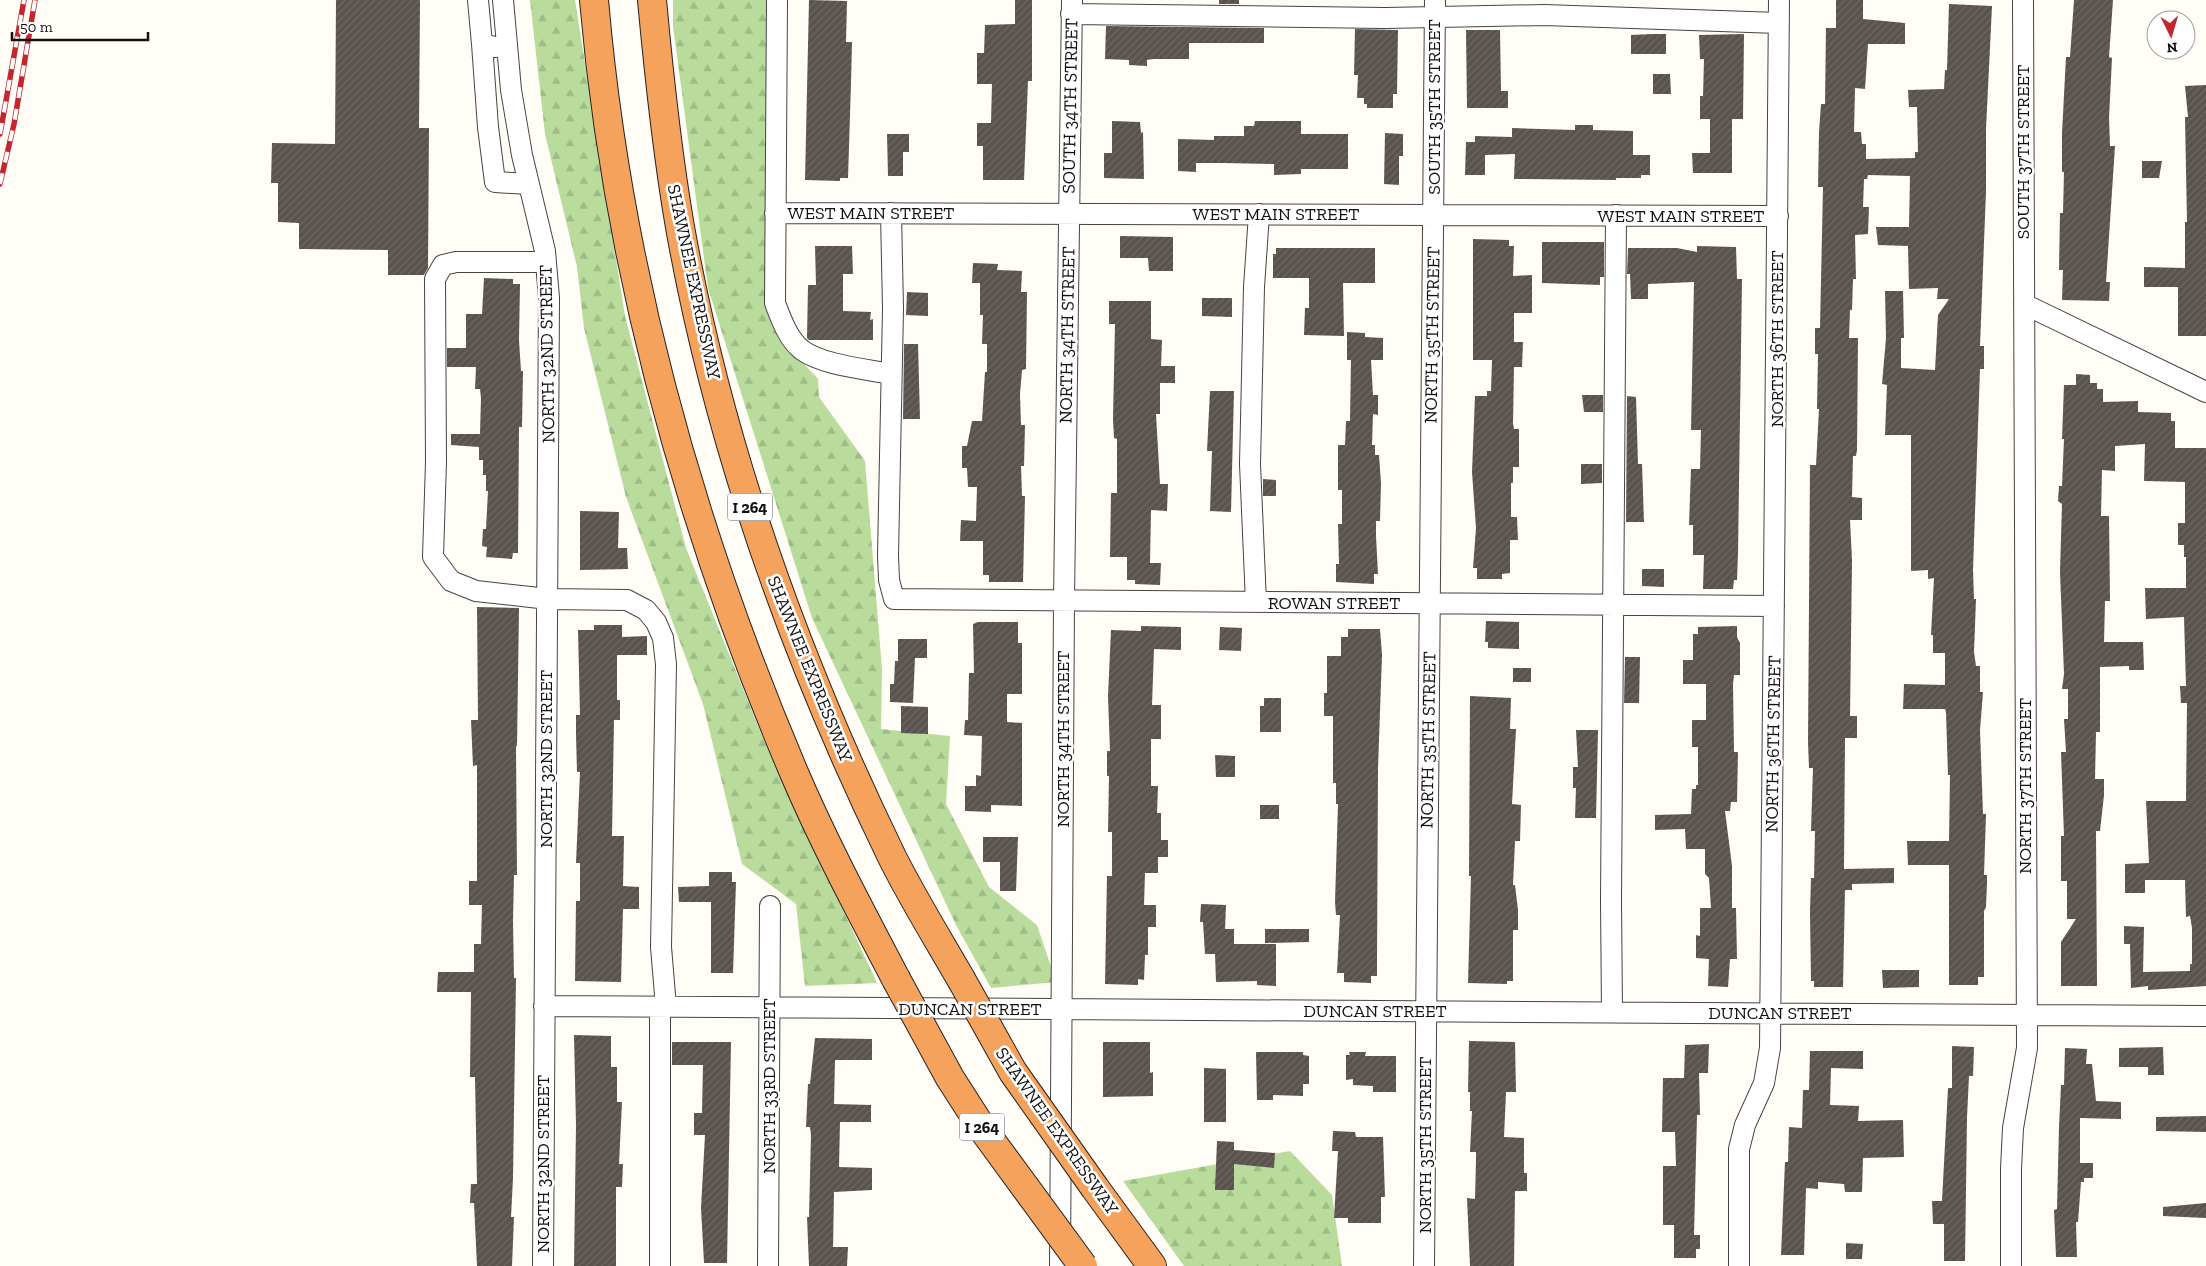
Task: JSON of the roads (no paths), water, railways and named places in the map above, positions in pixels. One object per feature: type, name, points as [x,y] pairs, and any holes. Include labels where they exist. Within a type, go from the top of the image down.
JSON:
[{"type":"highway","name":"I 264","points":[[594,0],[607,113],[623,214],[641,304],[665,402],[701,527],[748,661],[796,777],[848,889],[950,1078],[984,1131],[1083,1266]]},
{"type":"highway","name":"SHAWNEE EXPRESSWAY","points":[[652,0],[664,124],[681,229],[710,363],[752,513],[805,662],[842,751],[894,860],[1013,1072],[1152,1266]]},
{"type":"street","points":[[478,0],[488,127],[495,182],[529,184]]},
{"type":"street","name":"NORTH 32ND STREET","points":[[503,0],[511,90],[529,184],[546,257],[549,298],[543,1266]]},
{"type":"street","points":[[777,0],[775,303],[786,330],[801,349],[816,357],[891,374],[893,309],[891,213]]},
{"type":"street","name":"NORTH 36TH STREET","points":[[1739,1266],[1739,1150],[1745,1125],[1764,1083],[1770,1048],[1779,0]]},
{"type":"street","name":"SOUTH 37TH STREET","points":[[2023,0],[2024,304]]},
{"type":"street","points":[[1072,7],[1385,18],[1435,8],[1544,15],[1779,23]]},
{"type":"street","name":"SOUTH 34TH STREET","points":[[1068,213],[1072,7]]},
{"type":"street","name":"SOUTH 35TH STREET","points":[[1433,215],[1435,8]]},
{"type":"street","points":[[482,44],[507,49]]},
{"type":"street","name":"WEST MAIN STREET","points":[[775,212],[1778,216]]},
{"type":"street","name":"NORTH 34TH STREET","points":[[1060,1266],[1068,213]]},
{"type":"street","points":[[1256,602],[1250,464],[1254,287],[1259,214]]},
{"type":"street","name":"NORTH 35TH STREET","points":[[1424,1266],[1433,215]]},
{"type":"street","points":[[1612,1012],[1616,215]]},
{"type":"street","points":[[546,257],[456,262],[443,265],[435,279],[436,462],[433,557],[451,581],[476,590],[548,600],[627,600],[646,610],[656,622],[663,638],[666,683],[661,947],[663,1007],[660,1266]]},
{"type":"street","points":[[2024,304],[2206,392]]},
{"type":"street","name":"NORTH 37TH STREET","points":[[2011,1266],[2013,1128],[2027,1048],[2025,1015],[2024,304]]},
{"type":"street","name":"ROWAN STREET","points":[[891,374],[888,555],[889,580],[894,598],[1774,606]]},
{"type":"street","name":"NORTH 33RD STREET","points":[[768,1266],[770,906]]},
{"type":"street","name":"DUNCAN STREET","points":[[544,1006],[770,1009],[2206,1016]]},
{"type":"railway","points":[[0,134],[24,0]]},
{"type":"railway","points":[[0,184],[14,124],[35,0]]}]
